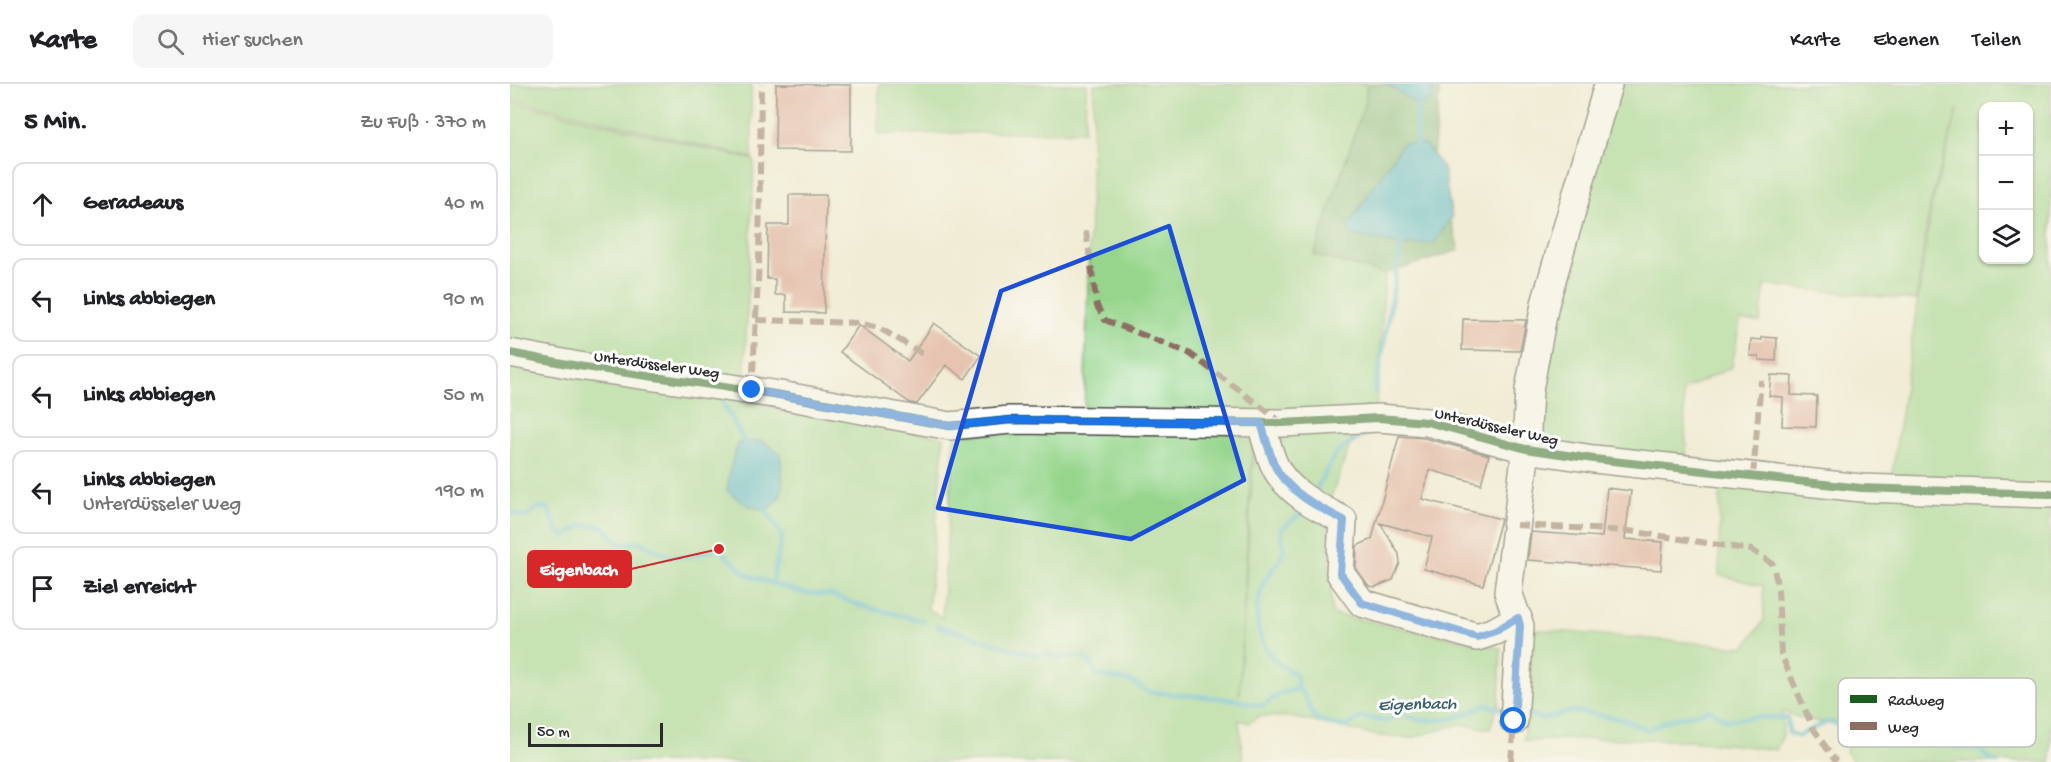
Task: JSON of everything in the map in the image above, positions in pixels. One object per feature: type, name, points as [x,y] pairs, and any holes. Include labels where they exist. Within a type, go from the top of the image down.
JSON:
[{"type":"lane","points":[[1514,712],[1520,626],[1508,592],[1526,448],[1529,390],[1545,304],[1608,85]]},
{"type":"lane","name":"Unterdüsseler Weg","points":[[510,353],[578,366],[780,395],[950,426],[1010,420],[1261,423],[1379,418],[1427,422],[1526,448],[1594,459],[1861,488],[2051,494]]},
{"type":"lane","points":[[1261,423],[1275,466],[1287,484],[1323,510],[1344,520],[1340,573],[1362,603],[1477,637],[1495,631],[1518,618]]},
{"type":"highlighted area","points":[[1169,226],[1244,480],[1131,539],[938,508],[1001,291]]},
{"type":"green space","points":[[510,84],[751,84],[752,158],[510,98]]},
{"type":"green space","points":[[879,84],[1087,84],[1084,131],[878,134]]},
{"type":"green space","points":[[1094,84],[1366,84],[1366,100],[1314,255],[1385,274],[1376,409],[1084,415]]},
{"type":"green space","points":[[1366,84],[1440,84],[1433,157],[1459,250],[1385,274],[1314,255],[1366,100]]},
{"type":"green space","points":[[1616,84],[2051,84],[2051,487],[1891,481],[1932,204],[1958,108],[1930,205],[1916,300],[1765,285],[1760,322],[1740,320],[1732,367],[1683,390],[1687,462],[1532,445],[1541,358],[1554,345],[1548,333]]},
{"type":"green space","points":[[510,101],[754,160],[744,383],[510,347]]},
{"type":"green space","points":[[510,358],[944,437],[928,609],[942,618],[954,439],[966,434],[1253,428],[1239,696],[1255,429],[1355,431],[1327,508],[1332,614],[1501,648],[1499,702],[1490,729],[1459,724],[1412,738],[1379,736],[1291,717],[1259,716],[1249,723],[1239,720],[1243,759],[1239,762],[510,762]]},
{"type":"green space","points":[[1720,478],[2050,503],[2051,762],[1853,762],[1846,751],[1848,747],[2036,747],[2036,678],[1838,678],[1838,724],[1803,719],[1782,711],[1783,735],[1776,750],[1650,739],[1524,741],[1531,629],[1745,647],[1764,620],[1763,586],[1719,575]]},
{"type":"water","points":[[1387,84],[1433,84],[1432,100],[1418,105]]},
{"type":"water","points":[[1403,143],[1425,145],[1443,168],[1452,217],[1434,243],[1402,245],[1351,235],[1347,227]]},
{"type":"water","points":[[762,441],[780,453],[782,481],[780,496],[775,504],[761,509],[746,504],[727,491],[730,469],[738,443]]},
{"type":"building","points":[[776,84],[851,85],[851,151],[775,150]]},
{"type":"building","points":[[789,195],[826,195],[824,313],[786,312],[786,295],[775,295],[775,279],[767,279],[768,225],[789,225]]},
{"type":"building","points":[[1463,319],[1526,320],[1520,351],[1462,350]]},
{"type":"building","points":[[934,323],[981,356],[965,379],[946,365],[917,404],[910,403],[840,352],[859,325],[908,361]]},
{"type":"building","points":[[1762,337],[1777,338],[1776,361],[1759,360],[1759,356],[1750,356],[1751,339],[1762,340]]},
{"type":"building","points":[[1771,375],[1792,376],[1791,395],[1817,396],[1816,427],[1782,426],[1783,397],[1769,396]]},
{"type":"building","points":[[1399,436],[1424,438],[1489,455],[1481,484],[1430,470],[1422,499],[1501,519],[1483,585],[1424,569],[1432,537],[1380,523],[1399,554],[1400,563],[1393,580],[1375,587],[1369,586],[1356,568],[1357,546],[1372,539]]},
{"type":"building","points":[[1607,488],[1631,491],[1625,539],[1663,542],[1661,570],[1528,560],[1531,532],[1602,537]]},
{"type":"waterway","points":[[1416,151],[1417,100]]},
{"type":"waterway","points":[[1375,393],[1402,240]]},
{"type":"waterway","points":[[719,396],[748,448]]},
{"type":"waterway","points":[[1313,495],[1336,453],[1365,434]]},
{"type":"waterway","points":[[762,503],[782,536],[772,583]]},
{"type":"waterway","name":"Eigenbach","points":[[510,512],[526,517],[537,508],[548,508],[557,530],[564,537],[581,525],[603,526],[620,544],[640,542],[668,556],[687,557],[719,549],[747,575],[803,593],[832,595],[858,605],[924,621]]},
{"type":"waterway","points":[[1298,689],[1296,674],[1282,666],[1264,645],[1257,619],[1262,590],[1282,555],[1281,529],[1304,511]]},
{"type":"waterway","name":"Eigenbach","points":[[938,626],[1033,655],[1048,653],[1063,658],[1081,657],[1086,659],[1097,675],[1131,681],[1148,692],[1231,699],[1262,706],[1281,693],[1298,689],[1306,698],[1316,717],[1328,724],[1346,727],[1361,717],[1386,721],[1403,714],[1434,721],[1465,714],[1485,705],[1506,710]]},
{"type":"waterway","name":"Eigenbach","points":[[1521,711],[1543,719],[1574,711],[1626,720],[1648,730],[1666,721],[1710,710],[1726,720],[1760,717],[1787,718],[1789,733],[1798,736],[1827,722],[1838,724]]},
{"type":"waterway","name":"Eigenbach","points":[[1957,747],[1980,749],[1989,759],[1997,762]]},
{"type":"marked path","points":[[752,390],[759,262],[761,84]]},
{"type":"marked path","points":[[1086,231],[1097,306],[1105,320],[1189,353],[1280,421]]},
{"type":"marked path","points":[[756,320],[860,323],[881,329],[923,354]]},
{"type":"marked path","points":[[1753,476],[1761,380]]},
{"type":"marked path","points":[[1516,525],[1629,531],[1752,550],[1773,564],[1778,590],[1781,654],[1813,728],[1836,762]]},
{"type":"marked path","points":[[1511,762],[1514,721]]},
{"type":"cycle path","points":[[510,353],[578,366],[780,395],[950,426],[1010,420],[1282,423],[1379,418],[1427,422],[1526,449],[1594,459],[1861,488],[2051,494]]},
{"type":"place","name":"Eigenbach","points":[[719,549]]},
{"type":"route","points":[[752,390],[950,426],[1010,420],[1261,423],[1275,466],[1287,484],[1323,510],[1344,520],[1340,573],[1362,603],[1477,637],[1495,631],[1518,618],[1520,626],[1514,721]]}]
